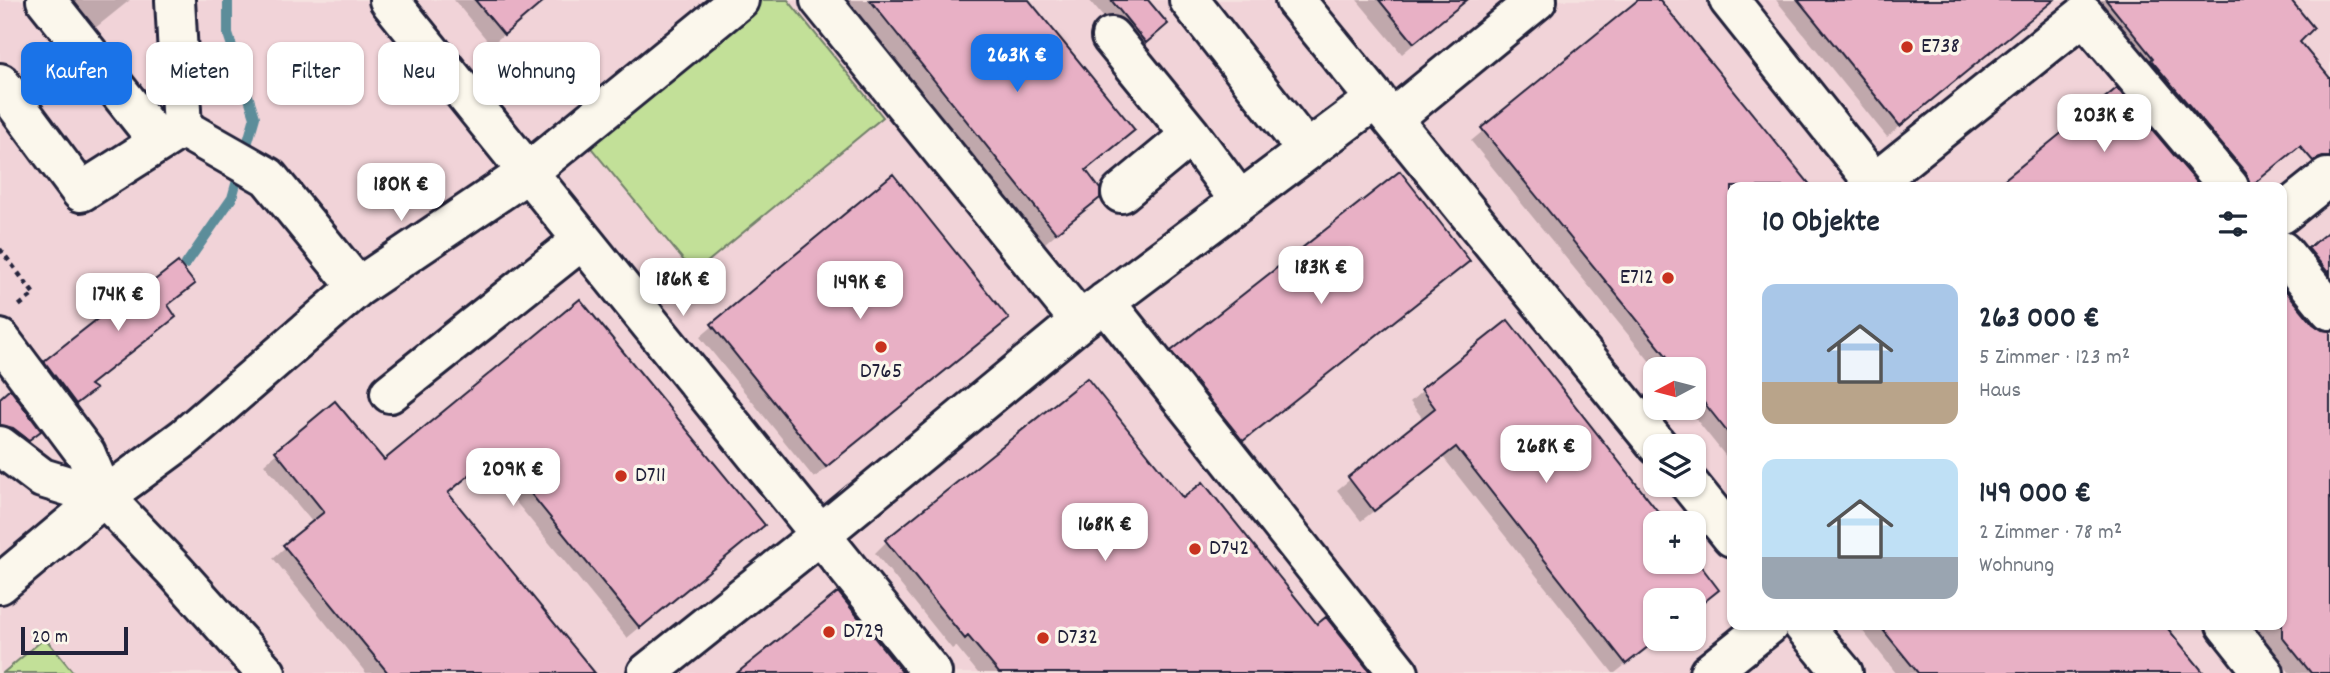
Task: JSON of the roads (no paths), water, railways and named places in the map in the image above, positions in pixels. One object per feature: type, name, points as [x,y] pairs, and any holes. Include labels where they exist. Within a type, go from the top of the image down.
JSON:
[{"type":"street","points":[[46,0],[171,135],[224,151],[268,177],[358,287]]},
{"type":"street","points":[[171,135],[175,0]]},
{"type":"street","points":[[389,0],[932,673]]},
{"type":"street","points":[[0,584],[104,497],[184,438],[358,287],[527,173],[739,0]]},
{"type":"street","points":[[820,0],[1092,311],[1399,673]]},
{"type":"street","points":[[1189,0],[1307,151]]},
{"type":"street","points":[[1295,0],[1648,434]]},
{"type":"street","points":[[647,673],[820,535],[1092,311],[1307,151],[1384,109],[1537,0]]},
{"type":"street","points":[[1728,0],[1874,182]]},
{"type":"street","points":[[1880,182],[2084,15],[2225,182]]},
{"type":"street","points":[[1111,37],[1191,135],[1240,201]]},
{"type":"street","points":[[0,83],[81,192],[171,135]]},
{"type":"street","points":[[1121,192],[1191,135]]},
{"type":"street","points":[[2287,210],[2327,178]]},
{"type":"street","points":[[390,393],[582,240]]},
{"type":"street","points":[[2287,257],[2330,310]]},
{"type":"street","points":[[4,326],[86,454],[104,497],[266,673]]},
{"type":"street","points":[[0,446],[42,478],[104,497]]},
{"type":"street","points":[[1700,497],[1727,531]]},
{"type":"street","points":[[1709,673],[1763,630]]},
{"type":"street","points":[[1808,630],[1843,673]]},
{"type":"street","points":[[2230,630],[2264,673]]},
{"type":"waterway","points":[[228,0],[228,34],[255,117],[244,155]]},
{"type":"waterway","points":[[186,264],[232,198],[240,170]]},
{"type":"place","name":"E738","points":[[1907,47]]},
{"type":"place","name":"E712","points":[[1668,278]]},
{"type":"place","name":"D765","points":[[881,347]]},
{"type":"place","name":"D711","points":[[621,476]]},
{"type":"place","name":"D742","points":[[1195,549]]},
{"type":"place","name":"D729","points":[[829,632]]},
{"type":"place","name":"D732","points":[[1043,638]]}]
